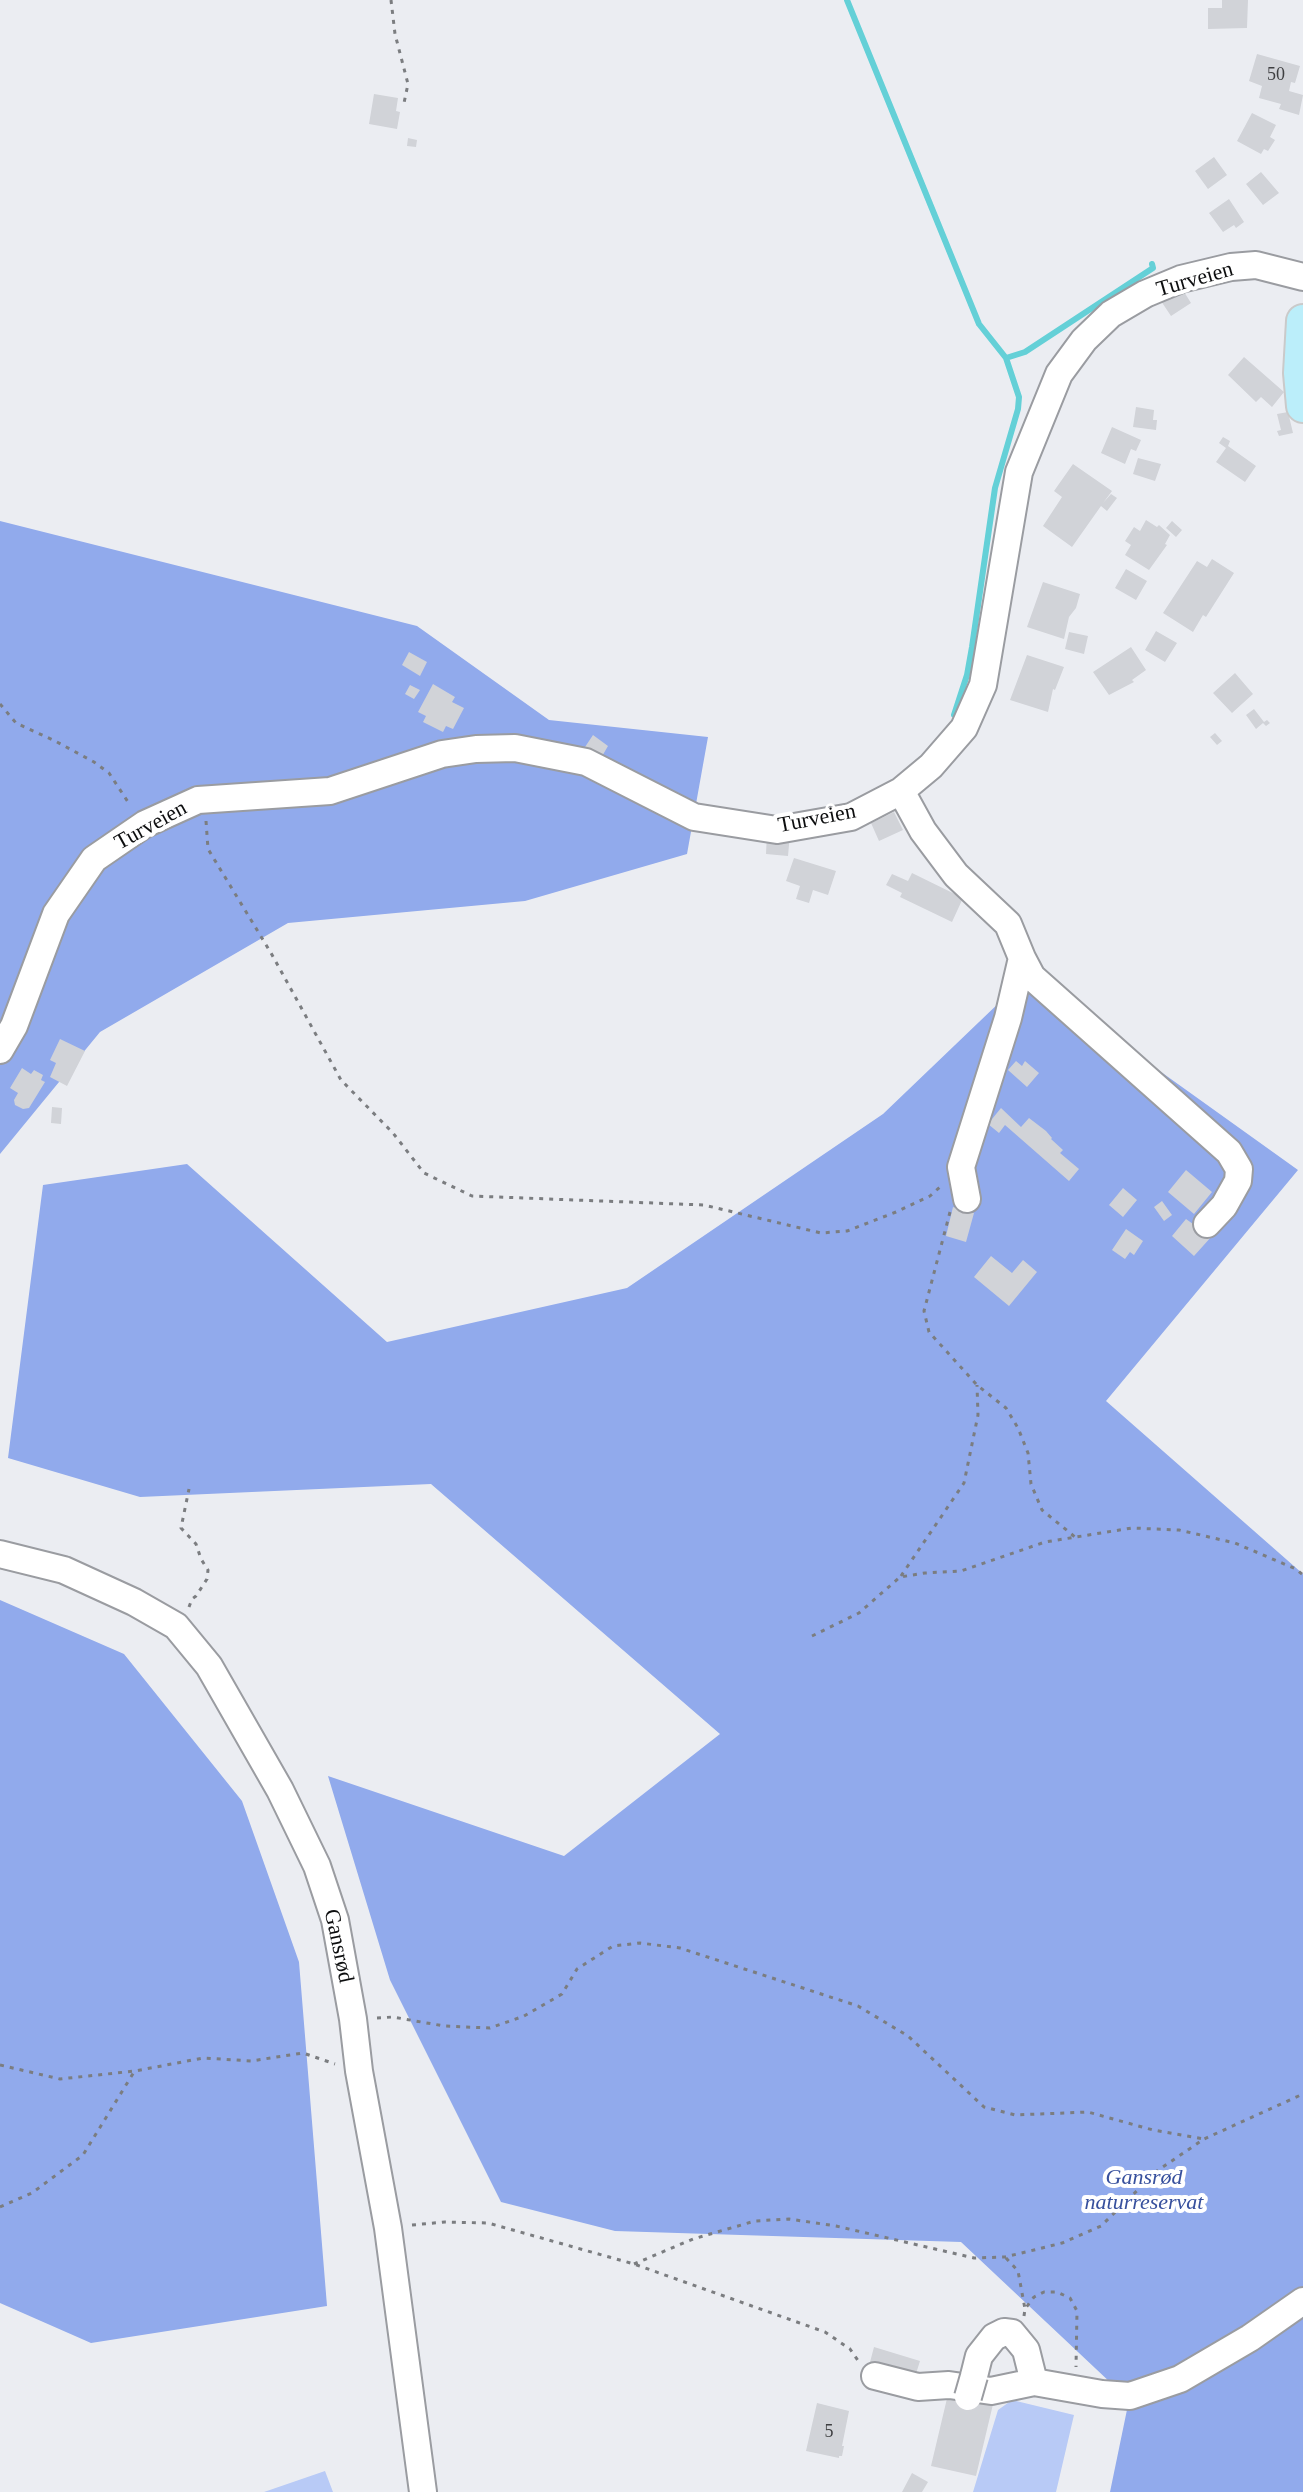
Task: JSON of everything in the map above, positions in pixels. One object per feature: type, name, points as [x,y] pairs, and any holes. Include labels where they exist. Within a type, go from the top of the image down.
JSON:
[{"type":"main road","points":[[1303,321],[1300,373],[1303,406]]},
{"type":"street","name":"Turveien","points":[[0,1050],[14,1026],[56,914],[94,859],[145,824],[198,800],[330,791],[442,754],[515,748],[586,762],[694,817],[777,830],[851,817],[901,791],[931,766],[964,728],[983,685],[1019,472],[1059,374],[1084,340],[1111,314],[1145,294],[1181,279],[1231,267],[1256,265],[1303,277]]},
{"type":"street","points":[[901,791],[923,831],[956,875],[1008,924],[1032,977],[1229,1152],[1239,1169],[1238,1181],[1224,1206],[1207,1224]]},
{"type":"street","points":[[959,1204],[961,1167],[1008,1018],[1022,958]]},
{"type":"street","name":"Gansrød","points":[[0,1554],[64,1570],[134,1602],[176,1626],[209,1666],[280,1790],[317,1866],[335,1920],[353,2019],[359,2071],[388,2228],[423,2492]]},
{"type":"street","points":[[875,2376],[918,2387],[949,2385],[991,2391],[1034,2382],[1130,2396],[1180,2379],[1250,2338],[1303,2301]]},
{"type":"street","points":[[971,2386],[979,2356],[994,2337],[1004,2332],[1012,2333],[1026,2350],[1034,2382]]},
{"type":"path","points":[[391,0],[395,34],[408,84],[404,103]]},
{"type":"path","points":[[0,704],[16,723],[81,755],[109,773],[145,824]]},
{"type":"path","points":[[198,800],[208,824],[208,849],[271,953],[341,1080],[393,1133],[424,1173],[472,1196],[704,1205],[821,1233],[847,1231],[930,1196],[961,1167]]},
{"type":"path","points":[[959,1204],[924,1311],[929,1332],[977,1385],[1006,1408],[1028,1453],[1031,1484],[1042,1510],[1075,1537]]},
{"type":"path","points":[[812,1636],[859,1613],[900,1577],[964,1483],[978,1415],[977,1385]]},
{"type":"path","points":[[176,1626],[185,1617],[192,1599],[207,1579],[208,1570],[196,1544],[181,1528],[189,1489]]},
{"type":"path","points":[[900,1577],[961,1571],[1045,1542],[1132,1528],[1179,1530],[1235,1543],[1296,1569],[1303,1575]]},
{"type":"path","points":[[353,2019],[393,2017],[444,2026],[490,2028],[524,2016],[562,1994],[577,1969],[613,1946],[640,1943],[680,1948],[858,2006],[908,2036],[984,2107],[1015,2115],[1088,2112],[1153,2130],[1204,2139]]},
{"type":"path","points":[[0,2065],[60,2079],[135,2071],[203,2058],[251,2061],[303,2053],[359,2071]]},
{"type":"path","points":[[0,2207],[32,2193],[83,2155],[135,2071]]},
{"type":"path","points":[[634,2264],[693,2239],[730,2228],[755,2221],[789,2219],[836,2226],[974,2258],[1005,2257],[1062,2243],[1101,2226],[1157,2171],[1204,2139],[1303,2094]]},
{"type":"path","points":[[388,2228],[445,2222],[488,2223],[634,2264],[825,2332],[850,2349],[875,2376]]},
{"type":"path","points":[[1005,2257],[1018,2271],[1025,2309],[1022,2327],[1026,2350]]},
{"type":"path","points":[[1025,2309],[1034,2297],[1044,2292],[1057,2292],[1070,2298],[1077,2311],[1074,2349],[1082,2390]]},
{"type":"shaded area","points":[[1012,2400],[1074,2415],[1056,2492],[973,2492],[998,2410]]},
{"type":"shaded area","points":[[325,2471],[333,2492],[264,2492]]},
{"type":"green space","points":[[0,521],[417,626],[549,720],[708,737],[687,854],[525,901],[288,923],[100,1032],[0,1154]]},
{"type":"green space","name":"Gansrød naturreservat","points":[[1027,976],[1298,1170],[1106,1401],[1303,1574],[1303,2492],[1110,2492],[1129,2400],[961,2242],[615,2231],[501,2202],[390,1980],[328,1776],[564,1856],[720,1734],[431,1484],[140,1497],[8,1458],[43,1185],[187,1164],[387,1342],[627,1288],[883,1114]]},
{"type":"green space","points":[[0,1600],[124,1654],[242,1801],[299,1962],[327,2306],[91,2343],[0,2303]]},
{"type":"building","points":[[1222,0],[1248,0],[1247,28],[1208,29],[1208,8],[1222,8]]},
{"type":"building","points":[[1257,54],[1300,66],[1289,91],[1303,95],[1299,115],[1279,109],[1281,104],[1259,98],[1262,86],[1249,81]]},
{"type":"building","points":[[374,94],[398,98],[396,111],[400,112],[397,129],[369,124]]},
{"type":"building","points":[[1252,113],[1276,125],[1270,137],[1275,140],[1268,151],[1264,149],[1261,154],[1237,141]]},
{"type":"building","points":[[408,138],[417,140],[416,147],[407,146]]},
{"type":"building","points":[[1214,157],[1227,175],[1208,189],[1195,171]]},
{"type":"building","points":[[1261,172],[1279,193],[1263,205],[1246,184]]},
{"type":"building","points":[[1229,199],[1244,222],[1223,232],[1209,213]]},
{"type":"building","points":[[1181,287],[1191,303],[1171,316],[1161,301]]},
{"type":"building","points":[[1244,357],[1284,392],[1272,407],[1261,397],[1256,402],[1228,375]]},
{"type":"building","points":[[1136,407],[1154,410],[1156,430],[1133,427]]},
{"type":"building","points":[[1288,412],[1293,433],[1279,436],[1277,431],[1281,430],[1277,414]]},
{"type":"building","points":[[1112,427],[1141,440],[1136,451],[1131,449],[1125,464],[1101,453]]},
{"type":"building","points":[[1223,437],[1230,441],[1228,446],[1256,466],[1245,482],[1216,462],[1226,448],[1219,443]]},
{"type":"building","points":[[1138,458],[1161,464],[1155,481],[1133,474]]},
{"type":"building","points":[[1073,464],[1112,491],[1103,503],[1111,494],[1117,498],[1107,511],[1101,506],[1072,547],[1043,526],[1062,497],[1054,491]]},
{"type":"building","points":[[1146,520],[1157,527],[1159,525],[1170,535],[1167,545],[1149,570],[1125,555],[1131,545],[1125,541],[1134,527],[1140,531]]},
{"type":"building","points":[[1172,521],[1182,530],[1176,537],[1166,528]]},
{"type":"building","points":[[1212,559],[1234,573],[1193,632],[1163,613],[1197,561],[1207,567]]},
{"type":"building","points":[[1126,569],[1147,581],[1136,600],[1115,588]]},
{"type":"building","points":[[1043,582],[1080,594],[1076,608],[1069,617],[1064,639],[1027,627]]},
{"type":"building","points":[[1156,631],[1177,643],[1165,662],[1145,650]]},
{"type":"building","points":[[1069,632],[1088,636],[1084,654],[1065,649]]},
{"type":"building","points":[[1131,647],[1146,670],[1132,680],[1134,682],[1109,695],[1093,672]]},
{"type":"building","points":[[409,652],[427,662],[420,676],[402,665]]},
{"type":"building","points":[[1027,655],[1064,667],[1053,689],[1048,712],[1010,700]]},
{"type":"building","points":[[1235,673],[1253,694],[1232,713],[1213,693]]},
{"type":"building","points":[[433,684],[455,697],[452,702],[464,708],[453,729],[446,726],[443,732],[423,722],[426,716],[418,712]]},
{"type":"building","points":[[410,685],[420,690],[414,699],[405,694]]},
{"type":"building","points":[[1254,709],[1264,722],[1267,720],[1270,723],[1266,726],[1263,723],[1256,729],[1246,715]]},
{"type":"building","points":[[1215,733],[1222,741],[1217,745],[1210,737]]},
{"type":"building","points":[[593,735],[608,746],[601,758],[585,747]]},
{"type":"building","points":[[894,812],[903,830],[879,841],[871,823]]},
{"type":"building","points":[[767,833],[790,834],[788,856],[766,854]]},
{"type":"building","points":[[794,858],[836,871],[828,895],[813,890],[809,903],[796,899],[800,886],[786,881]]},
{"type":"building","points":[[912,873],[963,898],[952,922],[900,897],[902,893],[886,885],[892,874],[908,881]]},
{"type":"building","points":[[60,1039],[85,1051],[67,1086],[50,1077],[56,1063],[50,1060]]},
{"type":"building","points":[[1016,1061],[1022,1066],[1025,1061],[1039,1073],[1027,1087],[1008,1070]]},
{"type":"building","points":[[22,1068],[31,1074],[34,1070],[43,1075],[41,1080],[45,1082],[29,1108],[23,1109],[15,1105],[18,1093],[10,1088]]},
{"type":"building","points":[[52,1107],[62,1108],[61,1124],[51,1123]]},
{"type":"building","points":[[1001,1108],[1021,1127],[1029,1118],[1046,1131],[1063,1150],[1060,1153],[1079,1169],[1069,1181],[1005,1125],[999,1133],[988,1124]]},
{"type":"building","points":[[1186,1170],[1212,1192],[1194,1214],[1168,1192]]},
{"type":"building","points":[[1123,1188],[1137,1200],[1123,1217],[1109,1205]]},
{"type":"building","points":[[1162,1201],[1172,1215],[1164,1221],[1154,1207]]},
{"type":"building","points":[[953,1207],[974,1213],[966,1242],[946,1236]]},
{"type":"building","points":[[1186,1219],[1193,1224],[1195,1222],[1212,1236],[1194,1256],[1172,1236]]},
{"type":"building","points":[[1126,1229],[1143,1241],[1134,1255],[1130,1252],[1125,1259],[1112,1250]]},
{"type":"building","points":[[991,1256],[1012,1273],[1023,1260],[1037,1272],[1009,1306],[974,1277]]},
{"type":"building","points":[[874,2347],[920,2361],[914,2380],[869,2366]]},
{"type":"building","points":[[949,2390],[994,2400],[976,2476],[931,2466]]},
{"type":"building","points":[[817,2403],[849,2411],[842,2456],[839,2458],[806,2451]]},
{"type":"building","points":[[912,2473],[928,2482],[922,2492],[902,2492]]},
{"type":"waterway","points":[[847,0],[979,324],[1006,358],[1019,397],[995,488],[967,675],[954,715]]},
{"type":"waterway","points":[[1006,358],[1025,352],[1153,268],[1152,264]]}]
